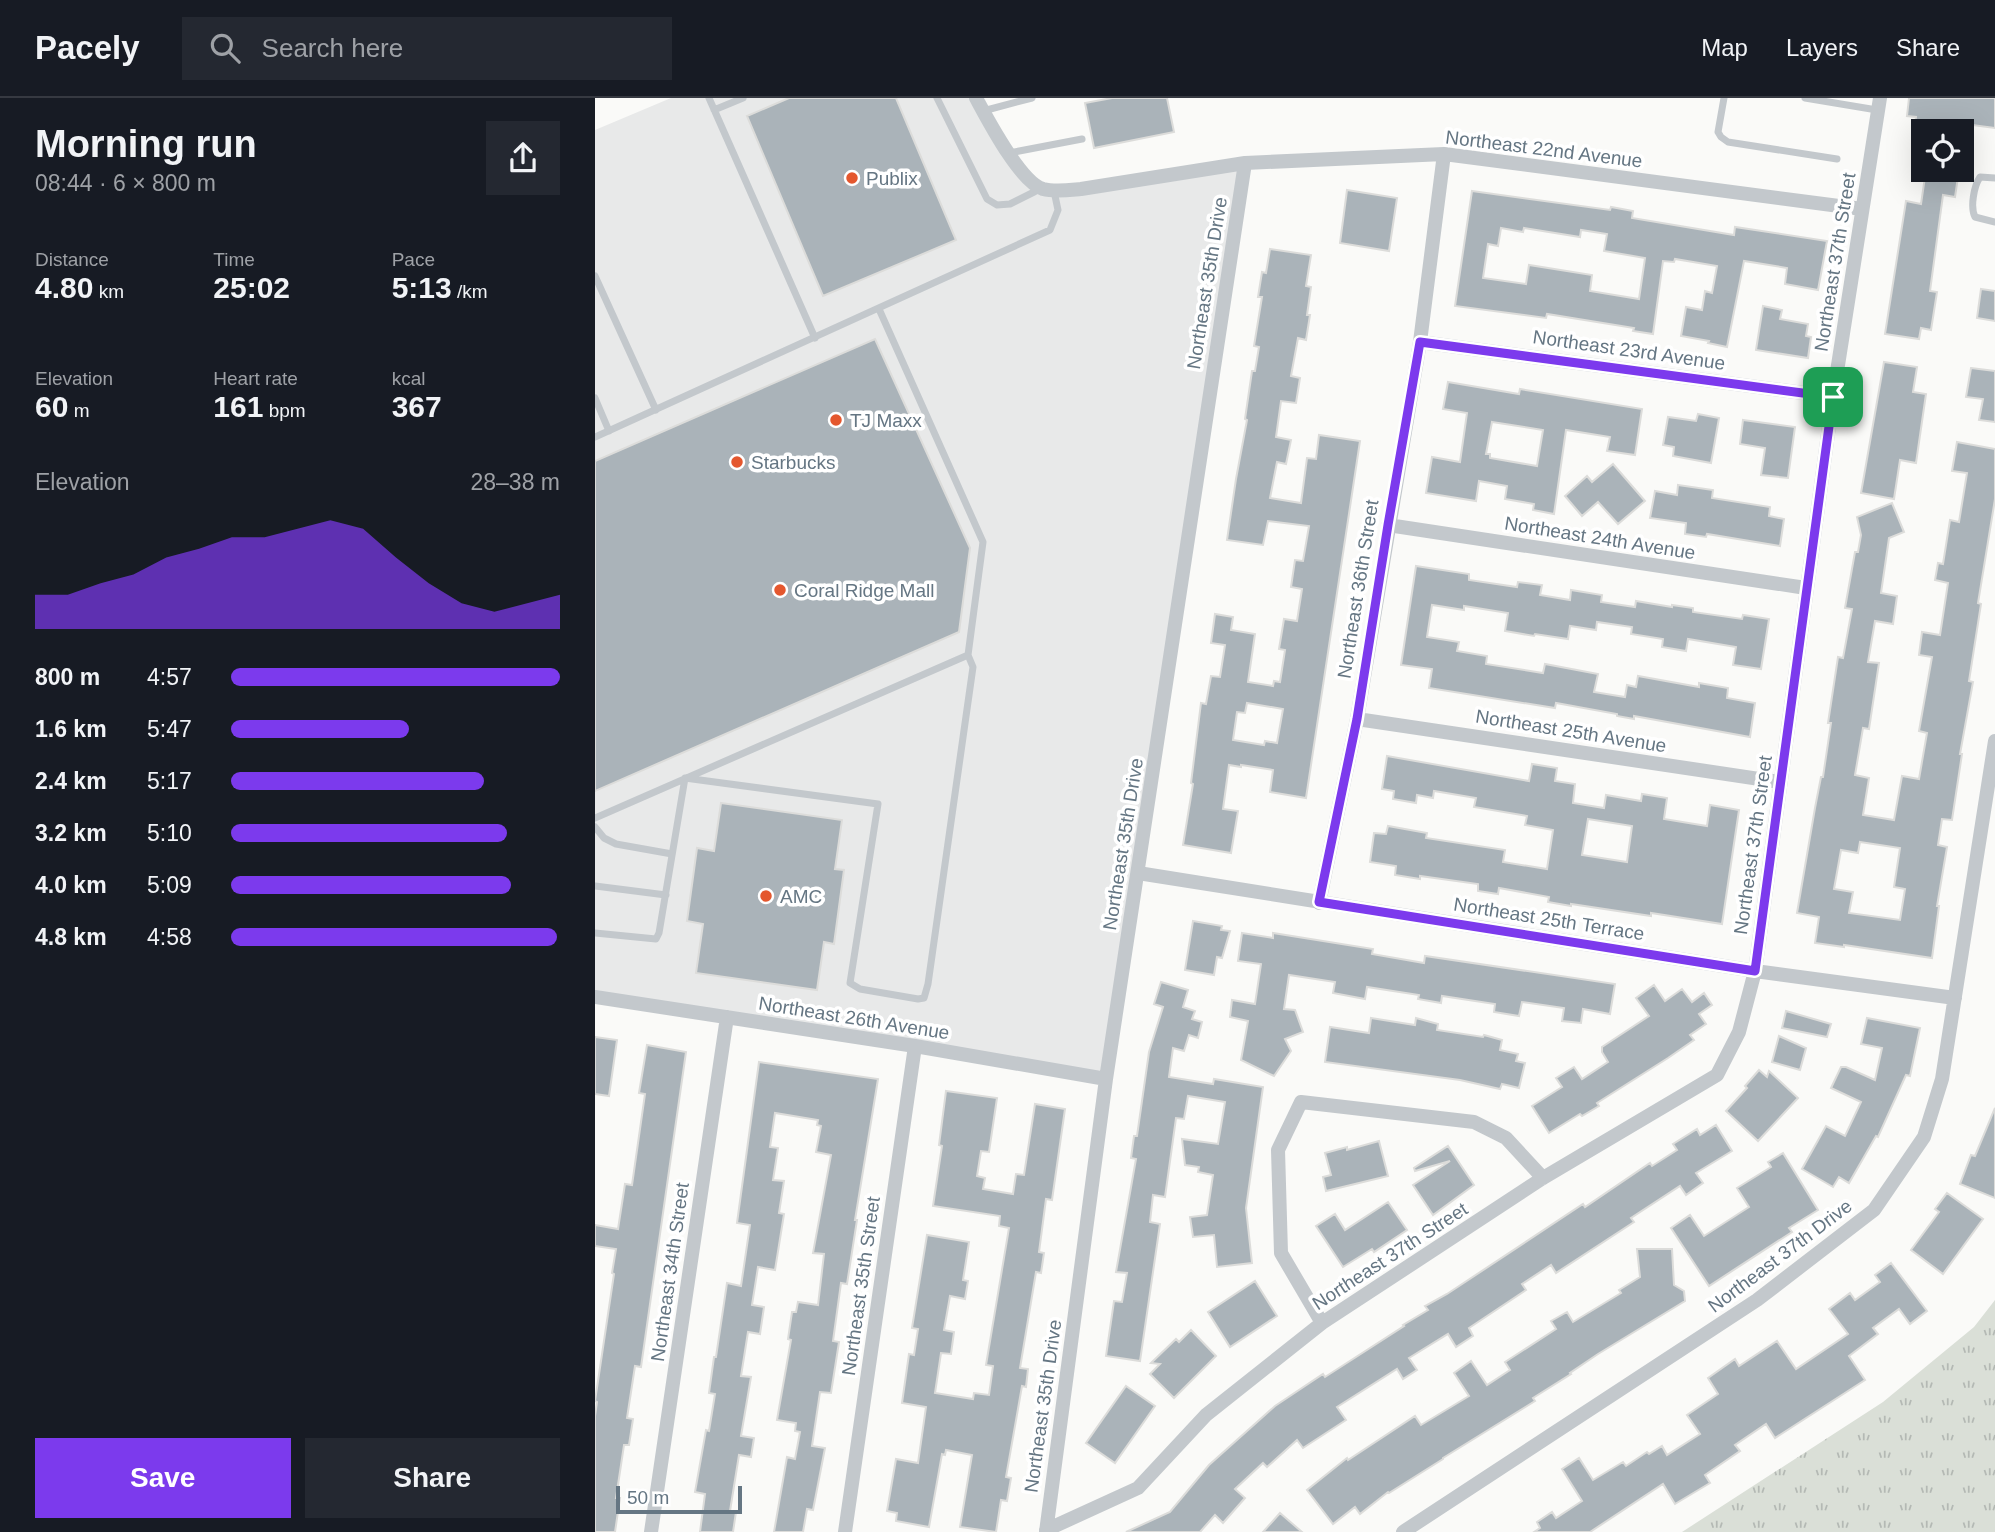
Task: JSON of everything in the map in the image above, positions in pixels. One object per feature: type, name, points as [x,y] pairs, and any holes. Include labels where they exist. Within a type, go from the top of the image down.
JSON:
[{"type":"street","points":[[980,104],[1028,180],[1047,190]]},
{"type":"street","name":"Northeast 37th Street","points":[[1046,1531],[1138,1488],[1206,1415],[1322,1323],[1543,1178],[1717,1075],[1739,1032],[1755,971],[1833,397],[1879,104]]},
{"type":"street","name":"Northeast 22nd Avenue","points":[[1047,190],[1081,189],[1245,163],[1444,154],[1863,209]]},
{"type":"street","name":"Northeast 36th Street","points":[[1319,902],[1357,719],[1420,342],[1444,154]]},
{"type":"street","name":"Northeast 35th Drive","points":[[1046,1531],[1106,1079],[1245,163]]},
{"type":"street","name":"Northeast 23rd Avenue","points":[[1420,342],[1833,397]]},
{"type":"street","name":"Northeast 24th Avenue","points":[[1388,525],[1806,588]]},
{"type":"street","name":"Northeast 25th Avenue","points":[[1357,719],[1780,782]]},
{"type":"street","name":"Northeast 37th Drive","points":[[1403,1532],[1757,1300],[1874,1210],[1924,1137],[1942,1079],[1995,741]]},
{"type":"street","name":"Northeast 25th Terrace","points":[[1138,873],[1755,971],[1955,998]]},
{"type":"street","name":"Northeast 26th Avenue","points":[[595,997],[915,1046],[1106,1079]]},
{"type":"street","name":"Northeast 34th Street","points":[[652,1532],[727,1017]]},
{"type":"street","name":"Northeast 35th Street","points":[[845,1532],[915,1046]]},
{"type":"street","points":[[1322,1323],[1282,1253],[1278,1150],[1301,1102],[1474,1122],[1506,1138],[1543,1178]]},
{"type":"lane","points":[[709,98],[815,338]]},
{"type":"lane","points":[[714,110],[743,98]]},
{"type":"lane","points":[[595,437],[1051,230],[1058,210],[1047,190],[1010,204],[997,205],[987,199],[937,98]]},
{"type":"lane","points":[[980,104],[1032,98]]},
{"type":"lane","points":[[1724,98],[1718,132],[1728,142],[1837,159]]},
{"type":"lane","points":[[1805,98],[1879,104]]},
{"type":"lane","points":[[1009,153],[1082,139]]},
{"type":"lane","points":[[1995,178],[1980,177],[1977,181],[1972,212],[1975,217],[1995,222]]},
{"type":"lane","points":[[595,276],[656,410]]},
{"type":"lane","points":[[685,778],[878,804],[849,983],[860,989],[924,998],[927,994],[973,667],[968,654],[983,542],[879,309]]},
{"type":"lane","points":[[595,398],[609,431]]},
{"type":"lane","points":[[595,818],[968,654]]},
{"type":"lane","points":[[595,933],[656,939],[685,778]]},
{"type":"lane","points":[[595,827],[604,838],[616,844],[672,854]]},
{"type":"lane","points":[[595,886],[666,895]]},
{"type":"shaded area","points":[[671,98],[976,98],[1034,195],[1245,163],[1105,1080],[595,995],[595,130]]},
{"type":"green space","points":[[1995,1300],[1995,1532],[1682,1532],[1883,1402],[1974,1327]]},
{"type":"building","name":"Publix","points":[[789,98],[896,98],[956,240],[823,296],[747,116]]},
{"type":"building","points":[[1112,98],[1167,98],[1174,132],[1094,148],[1085,103]]},
{"type":"building","points":[[1909,98],[1995,98],[1995,128],[1974,125],[1974,119],[1916,119],[1907,116]]},
{"type":"building","points":[[1924,182],[1957,182],[1955,197],[1943,195],[1930,291],[1937,292],[1931,330],[1921,328],[1919,339],[1885,334],[1906,201],[1921,204]]},
{"type":"building","points":[[1347,190],[1397,198],[1389,251],[1340,243]]},
{"type":"building","points":[[1472,191],[1610,210],[1611,207],[1633,211],[1632,218],[1734,235],[1735,227],[1827,241],[1818,290],[1785,284],[1787,268],[1744,261],[1727,347],[1681,336],[1686,307],[1702,310],[1705,291],[1712,293],[1717,266],[1675,259],[1674,262],[1663,261],[1653,334],[1633,331],[1634,328],[1547,314],[1546,318],[1455,306]],"holes":[[[1501,228],[1523,232],[1524,228],[1580,237],[1581,230],[1607,234],[1604,251],[1645,258],[1639,299],[1590,291],[1592,275],[1529,265],[1526,284],[1483,278],[1488,244],[1498,246]]]},
{"type":"building","points":[[1270,249],[1311,255],[1306,286],[1311,287],[1306,340],[1298,338],[1291,376],[1300,378],[1296,403],[1281,401],[1276,437],[1291,440],[1286,464],[1277,462],[1270,498],[1301,503],[1307,458],[1316,459],[1319,435],[1360,441],[1306,798],[1270,792],[1273,770],[1229,765],[1223,809],[1238,811],[1231,853],[1183,845],[1193,784],[1201,703],[1206,704],[1211,676],[1220,677],[1225,645],[1211,643],[1215,614],[1233,617],[1231,630],[1255,634],[1248,682],[1273,686],[1274,681],[1280,682],[1285,650],[1279,649],[1284,619],[1297,621],[1302,589],[1291,587],[1295,560],[1303,561],[1309,526],[1268,521],[1263,545],[1227,540],[1247,420],[1252,371],[1255,371],[1259,347],[1254,346],[1262,297],[1258,297],[1262,272],[1266,273]],"holes":[[[1247,703],[1283,709],[1277,743],[1265,741],[1264,745],[1233,740],[1237,712],[1245,713]]]},
{"type":"building","points":[[1981,289],[1995,291],[1995,321],[1977,318]]},
{"type":"building","points":[[1763,306],[1782,310],[1780,319],[1808,324],[1806,336],[1811,337],[1808,358],[1756,350]]},
{"type":"building","name":"Coral Ridge Mall","points":[[875,339],[970,548],[959,632],[595,791],[595,461]]},
{"type":"building","points":[[1884,362],[1917,367],[1913,392],[1926,394],[1916,463],[1900,460],[1894,499],[1861,493]]},
{"type":"building","points":[[1971,368],[1995,371],[1995,422],[1979,420],[1983,399],[1966,397]]},
{"type":"building","points":[[1448,382],[1519,394],[1520,389],[1642,409],[1635,455],[1607,451],[1610,437],[1566,430],[1554,514],[1533,510],[1534,504],[1505,499],[1507,486],[1479,481],[1476,501],[1426,493],[1432,457],[1460,462],[1467,413],[1443,409]],"holes":[[[1492,422],[1543,430],[1537,466],[1490,458],[1490,454],[1486,454]]]},
{"type":"building","points":[[1698,414],[1719,418],[1711,463],[1673,456],[1674,447],[1663,445],[1668,417],[1696,421]]},
{"type":"building","points":[[1743,420],[1795,427],[1788,478],[1761,475],[1765,448],[1740,444]]},
{"type":"building","points":[[1957,442],[1995,449],[1995,499],[1978,603],[1981,604],[1969,681],[1973,682],[1952,820],[1942,819],[1938,845],[1947,847],[1932,958],[1815,943],[1819,917],[1797,913],[1823,777],[1838,657],[1843,658],[1852,609],[1845,608],[1855,552],[1858,552],[1861,535],[1857,517],[1892,503],[1904,532],[1889,538],[1881,593],[1897,596],[1893,624],[1875,621],[1868,662],[1879,663],[1869,729],[1863,728],[1855,775],[1869,778],[1863,815],[1894,820],[1902,776],[1919,779],[1927,733],[1919,731],[1932,657],[1919,655],[1922,632],[1940,635],[1948,583],[1935,580],[1938,563],[1943,564],[1950,520],[1959,522],[1967,473],[1952,471]],"holes":[[[1860,842],[1900,848],[1894,887],[1905,889],[1900,920],[1849,913],[1853,892],[1834,889],[1841,850],[1858,853]]]},
{"type":"building","points":[[1613,464],[1645,501],[1618,524],[1598,502],[1582,516],[1565,496],[1587,476],[1592,482]]},
{"type":"building","points":[[1678,485],[1713,490],[1712,498],[1770,507],[1769,516],[1784,519],[1780,546],[1707,534],[1706,537],[1685,534],[1686,523],[1650,518],[1655,491],[1677,495]]},
{"type":"building","points":[[1416,566],[1469,574],[1469,580],[1517,587],[1518,582],[1542,585],[1540,595],[1570,600],[1571,590],[1602,595],[1601,602],[1635,607],[1636,601],[1693,608],[1693,612],[1742,619],[1743,615],[1769,619],[1761,669],[1733,665],[1736,647],[1688,639],[1686,651],[1662,647],[1663,639],[1631,634],[1632,627],[1597,622],[1596,630],[1570,626],[1568,639],[1534,636],[1505,631],[1508,613],[1464,606],[1464,610],[1432,605],[1427,637],[1459,642],[1457,651],[1487,656],[1486,664],[1543,673],[1545,664],[1598,674],[1594,692],[1625,697],[1627,685],[1636,687],[1638,676],[1699,687],[1699,683],[1728,688],[1727,698],[1755,703],[1750,737],[1634,716],[1634,719],[1556,703],[1555,708],[1429,688],[1432,669],[1401,665]]},
{"type":"building","points":[[1387,756],[1529,781],[1532,764],[1557,768],[1555,781],[1575,784],[1573,803],[1604,808],[1606,795],[1641,801],[1642,794],[1667,798],[1664,819],[1707,826],[1710,805],[1739,810],[1722,924],[1651,913],[1651,916],[1571,906],[1548,902],[1549,897],[1499,888],[1498,894],[1478,891],[1478,884],[1395,875],[1396,866],[1370,862],[1374,833],[1386,834],[1388,826],[1427,833],[1426,838],[1505,850],[1503,862],[1547,869],[1553,830],[1525,825],[1527,816],[1474,807],[1476,798],[1434,791],[1433,798],[1417,795],[1416,803],[1393,799],[1394,791],[1382,789]],"holes":[[[1588,819],[1632,826],[1627,862],[1582,855]]]},
{"type":"building","name":"AMC","points":[[721,803],[842,820],[835,869],[844,870],[834,944],[824,942],[817,990],[696,973],[703,924],[687,921],[697,848],[714,851]]},
{"type":"building","points":[[1193,921],[1222,926],[1221,930],[1230,931],[1222,958],[1217,957],[1214,975],[1185,970]]},
{"type":"building","points":[[1242,933],[1273,938],[1273,933],[1373,949],[1372,954],[1424,963],[1425,956],[1615,984],[1610,1014],[1583,1009],[1581,1023],[1562,1021],[1564,1008],[1522,1002],[1519,1016],[1494,1012],[1495,1004],[1442,996],[1441,1003],[1418,999],[1419,995],[1367,987],[1365,999],[1333,993],[1335,982],[1289,975],[1284,1009],[1295,1010],[1303,1032],[1285,1039],[1291,1051],[1274,1076],[1241,1060],[1248,1021],[1230,1017],[1232,1000],[1255,1004],[1261,964],[1238,961]]},
{"type":"building","points":[[1161,982],[1188,990],[1183,1007],[1195,1011],[1192,1019],[1202,1022],[1198,1038],[1189,1035],[1184,1051],[1173,1048],[1169,1077],[1213,1084],[1214,1079],[1263,1087],[1246,1208],[1252,1263],[1217,1267],[1214,1235],[1193,1237],[1190,1217],[1207,1215],[1213,1175],[1198,1172],[1199,1167],[1185,1165],[1182,1139],[1218,1144],[1225,1102],[1188,1096],[1184,1119],[1176,1118],[1165,1197],[1153,1195],[1150,1222],[1160,1224],[1140,1361],[1106,1356],[1114,1301],[1122,1302],[1127,1273],[1116,1272],[1136,1159],[1131,1158],[1134,1136],[1137,1136],[1149,1052],[1163,1007],[1154,1004]]},
{"type":"building","points":[[1654,985],[1665,1001],[1682,989],[1692,1002],[1704,993],[1712,1005],[1699,1014],[1706,1024],[1690,1035],[1694,1040],[1597,1103],[1599,1106],[1549,1133],[1532,1106],[1562,1087],[1556,1078],[1574,1067],[1582,1079],[1608,1062],[1602,1047],[1649,1016],[1636,998]]},
{"type":"building","points":[[1786,1011],[1831,1024],[1827,1037],[1782,1028]]},
{"type":"building","points":[[1371,1018],[1415,1025],[1416,1018],[1438,1024],[1437,1030],[1484,1035],[1502,1040],[1500,1050],[1518,1054],[1516,1061],[1525,1063],[1519,1088],[1502,1084],[1500,1089],[1460,1080],[1325,1062],[1330,1027],[1369,1033]]},
{"type":"building","points":[[1867,1018],[1920,1028],[1910,1076],[1906,1075],[1878,1137],[1876,1136],[1849,1183],[1839,1177],[1833,1187],[1802,1169],[1826,1126],[1845,1136],[1861,1102],[1831,1088],[1841,1067],[1875,1080],[1882,1048],[1861,1044]]},
{"type":"building","points":[[1779,1036],[1806,1048],[1800,1070],[1772,1062]]},
{"type":"building","points":[[595,1037],[617,1040],[609,1096],[595,1094]]},
{"type":"building","points":[[647,1045],[686,1052],[641,1367],[635,1366],[627,1418],[633,1419],[629,1445],[624,1445],[616,1498],[620,1498],[615,1532],[595,1532],[595,1401],[616,1249],[595,1246],[595,1225],[618,1229],[625,1184],[632,1185],[645,1094],[639,1093]]},
{"type":"building","points":[[759,1062],[878,1079],[847,1284],[841,1283],[833,1341],[839,1342],[831,1393],[820,1392],[812,1446],[825,1448],[813,1510],[807,1509],[803,1532],[774,1532],[787,1457],[795,1459],[800,1432],[795,1431],[796,1423],[777,1420],[791,1340],[788,1339],[792,1312],[796,1312],[798,1302],[818,1305],[824,1254],[813,1253],[831,1155],[816,1152],[821,1126],[817,1125],[818,1120],[775,1113],[770,1147],[778,1148],[773,1180],[784,1181],[779,1213],[784,1214],[775,1270],[758,1267],[752,1305],[764,1307],[760,1334],[748,1332],[741,1376],[751,1377],[741,1436],[754,1438],[751,1457],[739,1455],[730,1511],[736,1512],[733,1532],[700,1532],[705,1494],[695,1492],[715,1394],[709,1393],[714,1357],[727,1283],[741,1286],[750,1225],[737,1223]]},
{"type":"building","points":[[1759,1070],[1767,1077],[1769,1071],[1798,1098],[1758,1141],[1726,1111]]},
{"type":"building","points":[[946,1091],[997,1098],[989,1152],[981,1151],[977,1176],[985,1178],[983,1189],[1013,1194],[1016,1174],[1024,1175],[1035,1104],[1065,1109],[1052,1200],[1046,1199],[1039,1252],[1044,1253],[1041,1273],[1036,1272],[1020,1368],[1028,1369],[1026,1387],[1022,1386],[1006,1477],[1011,1478],[1007,1501],[1001,1500],[996,1532],[960,1527],[972,1455],[946,1450],[945,1455],[942,1454],[929,1527],[896,1521],[897,1513],[887,1511],[896,1459],[918,1463],[926,1407],[902,1403],[909,1354],[914,1355],[918,1329],[912,1328],[927,1235],[969,1242],[963,1280],[968,1281],[965,1299],[950,1296],[944,1330],[954,1332],[951,1354],[941,1353],[935,1393],[973,1399],[974,1393],[989,1395],[993,1366],[986,1365],[1009,1228],[999,1226],[1000,1216],[933,1206],[942,1146],[939,1145]]},
{"type":"building","points":[[1995,1108],[1995,1198],[1960,1184],[1971,1155],[1975,1156]]},
{"type":"building","points":[[1716,1125],[1732,1151],[1696,1173],[1703,1183],[1686,1195],[1680,1186],[1631,1218],[1634,1222],[1556,1273],[1551,1265],[1522,1284],[1526,1290],[1469,1328],[1473,1336],[1456,1347],[1448,1334],[1409,1358],[1417,1370],[1403,1379],[1397,1369],[1337,1407],[1346,1420],[1303,1448],[1297,1440],[1267,1467],[1263,1463],[1235,1489],[1245,1498],[1223,1523],[1215,1515],[1200,1532],[1126,1532],[1170,1512],[1209,1465],[1275,1406],[1404,1326],[1428,1310],[1425,1306],[1583,1204],[1585,1207],[1650,1163],[1652,1166],[1677,1150],[1673,1144],[1697,1129],[1700,1135]]},
{"type":"building","points":[[1379,1141],[1388,1176],[1326,1191],[1323,1177],[1331,1175],[1325,1153]]},
{"type":"building","points":[[1448,1146],[1474,1185],[1433,1215],[1413,1185],[1450,1161],[1415,1171],[1414,1168]]},
{"type":"building","points":[[1783,1153],[1818,1210],[1789,1228],[1792,1232],[1709,1286],[1671,1228],[1690,1215],[1704,1236],[1749,1207],[1737,1188],[1771,1167],[1768,1162]]},
{"type":"building","points":[[1947,1193],[1983,1219],[1943,1274],[1911,1250],[1939,1212],[1935,1209]]},
{"type":"building","points":[[1388,1202],[1407,1230],[1374,1252],[1372,1249],[1343,1267],[1316,1226],[1335,1214],[1345,1230]]},
{"type":"building","points":[[1637,1249],[1672,1249],[1674,1285],[1684,1291],[1685,1301],[1598,1354],[1533,1398],[1535,1401],[1388,1492],[1360,1514],[1355,1507],[1333,1524],[1307,1490],[1347,1458],[1348,1460],[1415,1416],[1421,1425],[1469,1396],[1454,1373],[1471,1361],[1487,1385],[1510,1370],[1505,1362],[1556,1329],[1551,1321],[1567,1312],[1573,1322],[1621,1293],[1619,1290],[1640,1277]]},
{"type":"building","points":[[1891,1263],[1927,1311],[1910,1324],[1899,1309],[1873,1328],[1878,1334],[1849,1356],[1865,1380],[1775,1438],[1766,1424],[1735,1445],[1740,1451],[1705,1475],[1710,1483],[1675,1504],[1663,1484],[1590,1532],[1534,1532],[1540,1528],[1537,1522],[1552,1512],[1556,1518],[1582,1501],[1562,1469],[1579,1458],[1593,1480],[1623,1462],[1626,1466],[1662,1446],[1667,1455],[1700,1434],[1687,1415],[1718,1394],[1708,1378],[1735,1359],[1739,1366],[1777,1341],[1796,1369],[1848,1334],[1829,1309],[1850,1293],[1855,1300],[1880,1282],[1875,1275]]},
{"type":"building","points":[[1255,1281],[1277,1316],[1230,1347],[1208,1312]]},
{"type":"building","points":[[1191,1330],[1216,1356],[1174,1398],[1150,1374],[1160,1364],[1151,1363],[1176,1339],[1179,1342]]},
{"type":"building","points":[[1126,1386],[1155,1406],[1115,1463],[1086,1443]]},
{"type":"building","points":[[1280,1513],[1302,1532],[1263,1532]]},
{"type":"place","name":"Publix","points":[[852,178]]},
{"type":"place","name":"TJ Maxx","points":[[836,420]]},
{"type":"place","name":"Starbucks","points":[[737,462]]},
{"type":"place","name":"Coral Ridge Mall","points":[[780,590]]},
{"type":"place","name":"AMC","points":[[766,896]]},
{"type":"route","points":[[1420,342],[1833,397],[1755,971],[1319,902],[1357,719],[1420,342]]}]
